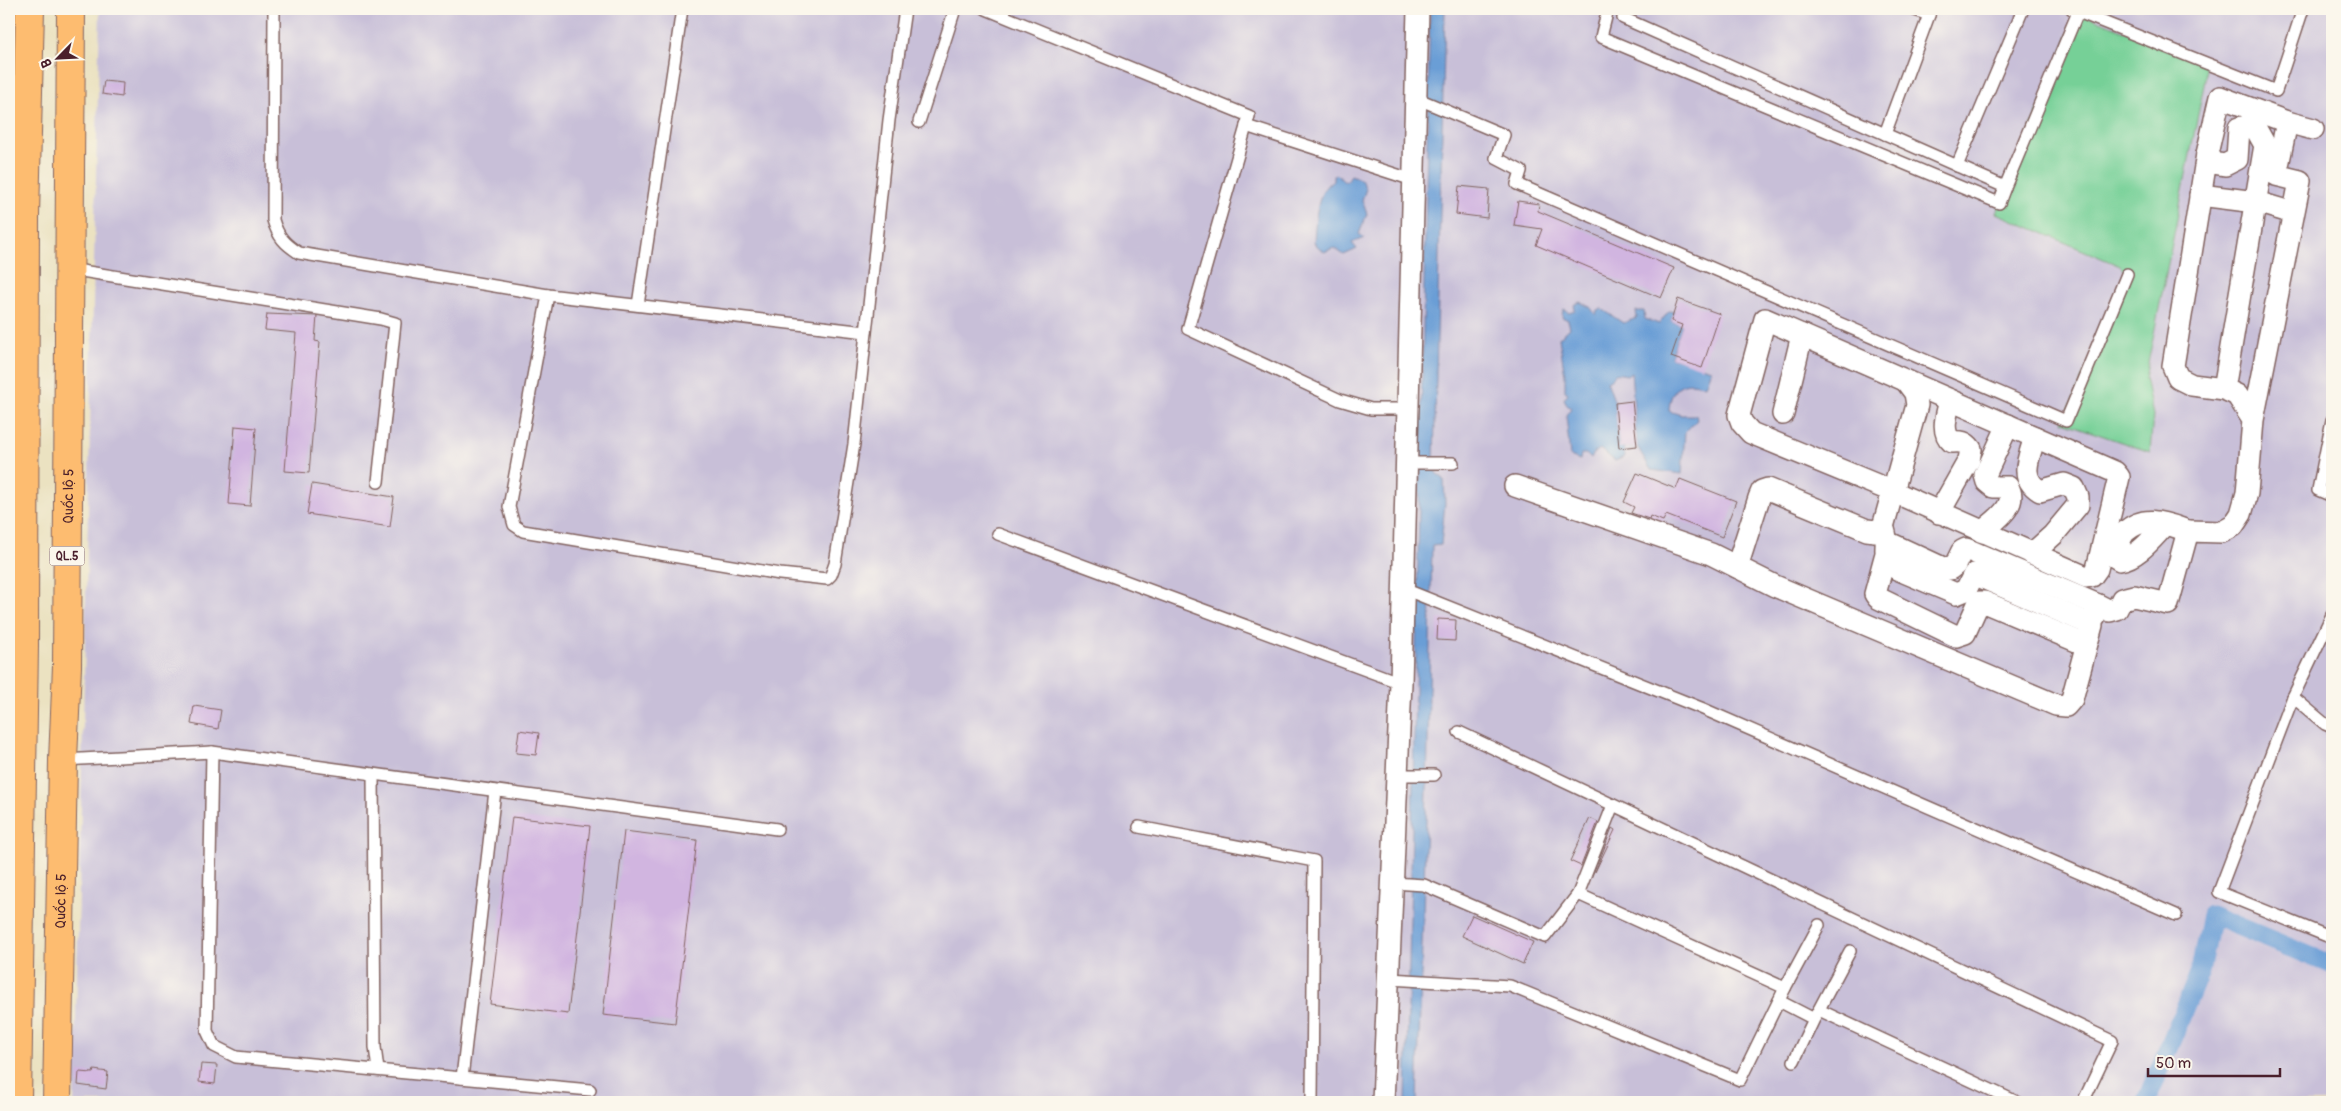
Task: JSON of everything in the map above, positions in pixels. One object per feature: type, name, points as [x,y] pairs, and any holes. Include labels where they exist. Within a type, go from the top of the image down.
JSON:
[{"type":"highway","points":[[17,1102],[24,636],[25,216],[30,9]]},
{"type":"highway","name":"Quốc lộ 5","points":[[57,1102],[62,760],[66,666],[71,9]]},
{"type":"street","points":[[1383,1102],[1399,980],[1405,775],[1401,683],[1410,592],[1414,462],[1408,409],[1413,180],[1422,101],[1418,9]]},
{"type":"street","points":[[2253,420],[2237,394],[2224,389],[2192,385],[2178,378],[2173,366],[2207,154],[2220,97],[2286,122],[2313,129]]},
{"type":"street","points":[[2166,524],[2188,532],[2222,532],[2233,526],[2248,493],[2253,420],[2300,182],[2276,175],[2286,122]]},
{"type":"street","points":[[2207,154],[2213,162],[2225,165],[2237,159],[2239,128],[2247,126],[2256,129],[2265,145],[2224,389]]},
{"type":"street","points":[[2200,196],[2256,202],[2294,213]]},
{"type":"street","points":[[1765,319],[1906,381],[2114,472],[2119,477],[2097,569],[2092,576],[2086,578],[1894,492],[1751,433],[1742,423],[1739,415],[1765,319]]},
{"type":"street","points":[[1783,414],[1802,335]]},
{"type":"street","points":[[1906,381],[1915,394],[1917,405],[1894,492],[1875,594],[1878,598],[1956,636],[1965,633],[1979,602],[1984,602],[2086,645]]},
{"type":"street","points":[[1917,405],[1927,398],[1944,398]]},
{"type":"street","points":[[1939,513],[1969,460],[1970,449],[1967,444],[1961,441],[1952,442],[1947,437],[1944,398]]},
{"type":"street","points":[[1982,532],[2006,511],[2012,501],[2012,493],[2008,487],[1993,487],[1987,482],[1985,475],[2008,425]]},
{"type":"street","points":[[2032,554],[2054,535],[2078,505],[2078,497],[2074,488],[2064,484],[2040,491],[2031,485],[2027,478],[2027,467],[2035,437]]},
{"type":"street","points":[[1515,486],[1711,554],[1775,586],[1917,644],[2056,705],[2066,706],[2072,699],[2095,615]]},
{"type":"street","points":[[1738,567],[1759,498],[1762,491],[1768,489],[1867,530],[1875,531],[1885,542],[1889,564],[1956,594],[1966,590],[1974,574],[2095,615],[2117,610],[2122,599],[2134,596],[2168,604],[2188,532]]},
{"type":"lane","points":[[274,9],[273,220],[277,233],[285,244],[299,253],[548,295],[866,332]]},
{"type":"lane","points":[[638,305],[682,9]]},
{"type":"lane","points":[[548,295],[509,507],[514,525],[523,530],[780,574],[827,579],[831,575],[835,564],[854,444],[889,120],[905,9]]},
{"type":"lane","points":[[919,122],[955,9]]},
{"type":"lane","points":[[986,9],[1249,116],[1188,330],[1340,400],[1371,409],[1408,409]]},
{"type":"lane","points":[[1608,9],[1601,37],[1999,203],[2075,10],[2276,91],[2303,9]]},
{"type":"lane","points":[[1626,9],[1623,18],[2005,187]]},
{"type":"lane","points":[[1885,134],[1929,12],[1912,9]]},
{"type":"lane","points":[[1957,166],[2023,9]]},
{"type":"lane","points":[[1422,101],[1504,136],[1496,158],[1521,171],[1517,184],[2066,422],[2127,274]]},
{"type":"lane","points":[[1246,126],[1413,180]]},
{"type":"lane","points":[[69,269],[381,319],[394,323],[378,482]]},
{"type":"lane","points":[[2332,420],[2318,490],[2332,496]]},
{"type":"lane","points":[[1414,462],[1453,463]]},
{"type":"lane","points":[[998,534],[1401,683]]},
{"type":"lane","points":[[1410,592],[1431,602],[1701,708],[2176,915]]},
{"type":"lane","points":[[2332,615],[2293,697],[2219,892],[2332,938]]},
{"type":"lane","points":[[2293,697],[2325,724],[2332,727]]},
{"type":"lane","points":[[1459,732],[2112,1041],[2084,1102]]},
{"type":"lane","points":[[62,760],[212,752],[777,829]]},
{"type":"lane","points":[[212,752],[207,1031],[214,1046],[236,1057],[590,1090]]},
{"type":"lane","points":[[373,774],[375,1047],[378,1070]]},
{"type":"lane","points":[[1405,775],[1430,775]]},
{"type":"lane","points":[[462,1078],[495,792]]},
{"type":"lane","points":[[1402,884],[1424,884],[1545,937],[1578,894],[1613,804]]},
{"type":"lane","points":[[1139,827],[1314,861],[1312,1102]]},
{"type":"lane","points":[[1578,894],[1785,988]]},
{"type":"lane","points":[[1399,980],[1510,986],[1740,1080],[1785,988],[1819,925]]},
{"type":"lane","points":[[1794,1060],[1850,951]]},
{"type":"lane","points":[[1779,1001],[1816,1015],[2016,1102]]},
{"type":"shaded area","points":[[100,9],[2332,9],[2332,1102],[74,1102]]},
{"type":"green space","points":[[2078,12],[2206,64],[2205,80],[2145,378],[2153,415],[2150,452],[2063,422],[2127,274],[2120,266],[1996,213]]},
{"type":"water","points":[[1430,9],[1445,9],[1434,462],[1436,473],[1444,479],[1445,503],[1441,545],[1432,546],[1427,790],[1417,1102],[1406,1102]]},
{"type":"water","points":[[1337,174],[1343,181],[1347,181],[1351,175],[1362,180],[1366,189],[1362,200],[1367,214],[1359,234],[1364,238],[1352,243],[1357,249],[1344,255],[1334,248],[1324,252],[1314,243],[1316,217],[1320,199],[1323,191]]},
{"type":"water","points":[[1580,302],[1590,307],[1596,315],[1597,310],[1602,309],[1623,323],[1637,318],[1636,311],[1644,311],[1645,319],[1659,324],[1669,311],[1674,312],[1671,321],[1682,325],[1671,357],[1711,369],[1705,386],[1690,383],[1684,384],[1675,390],[1670,403],[1669,411],[1681,415],[1696,415],[1697,420],[1685,432],[1682,474],[1651,470],[1637,446],[1631,372],[1627,375],[1616,374],[1607,381],[1615,403],[1619,447],[1624,447],[1624,457],[1615,461],[1600,449],[1594,453],[1591,459],[1586,454],[1581,454],[1580,460],[1570,456],[1566,415],[1571,408],[1564,399],[1568,393],[1565,391],[1565,375],[1559,338],[1570,328],[1568,320],[1562,317],[1563,309],[1569,312],[1575,310],[1574,305]]},
{"type":"building","points":[[104,81],[123,83],[122,97],[102,94]]},
{"type":"building","points":[[1459,186],[1489,189],[1487,218],[1456,214]]},
{"type":"building","points":[[1518,201],[1539,204],[1538,211],[1674,268],[1661,298],[1536,245],[1542,229],[1514,225]]},
{"type":"building","points":[[1678,299],[1720,314],[1702,368],[1671,357],[1682,325],[1671,321]]},
{"type":"building","points":[[267,314],[317,316],[315,341],[320,342],[309,473],[285,471],[296,333],[265,330]]},
{"type":"building","points":[[1632,401],[1637,446],[1619,448],[1615,403]]},
{"type":"building","points":[[235,426],[256,428],[250,506],[229,504]]},
{"type":"building","points":[[1637,473],[1676,489],[1680,479],[1736,501],[1722,537],[1666,515],[1663,521],[1650,516],[1649,519],[1631,513],[1634,507],[1624,502]]},
{"type":"building","points":[[312,484],[394,497],[390,527],[307,514]]},
{"type":"building","points":[[1438,619],[1456,620],[1455,641],[1437,640]]},
{"type":"building","points":[[194,706],[221,710],[218,729],[191,724]]},
{"type":"building","points":[[519,730],[539,733],[536,755],[516,753]]},
{"type":"building","points":[[512,817],[590,826],[568,1014],[490,1004]]},
{"type":"building","points":[[1590,818],[1598,822],[1581,866],[1570,861]]},
{"type":"building","points":[[1612,828],[1615,830],[1595,872]]},
{"type":"building","points":[[624,831],[697,840],[675,1023],[603,1015]]},
{"type":"building","points":[[1472,915],[1533,942],[1523,964],[1462,936]]},
{"type":"building","points":[[201,1064],[217,1065],[215,1084],[199,1082]]},
{"type":"building","points":[[94,1070],[108,1072],[106,1089],[78,1085],[79,1072],[93,1073]]},
{"type":"waterway","points":[[2146,1102],[2200,971],[2211,915],[2332,965]]}]
